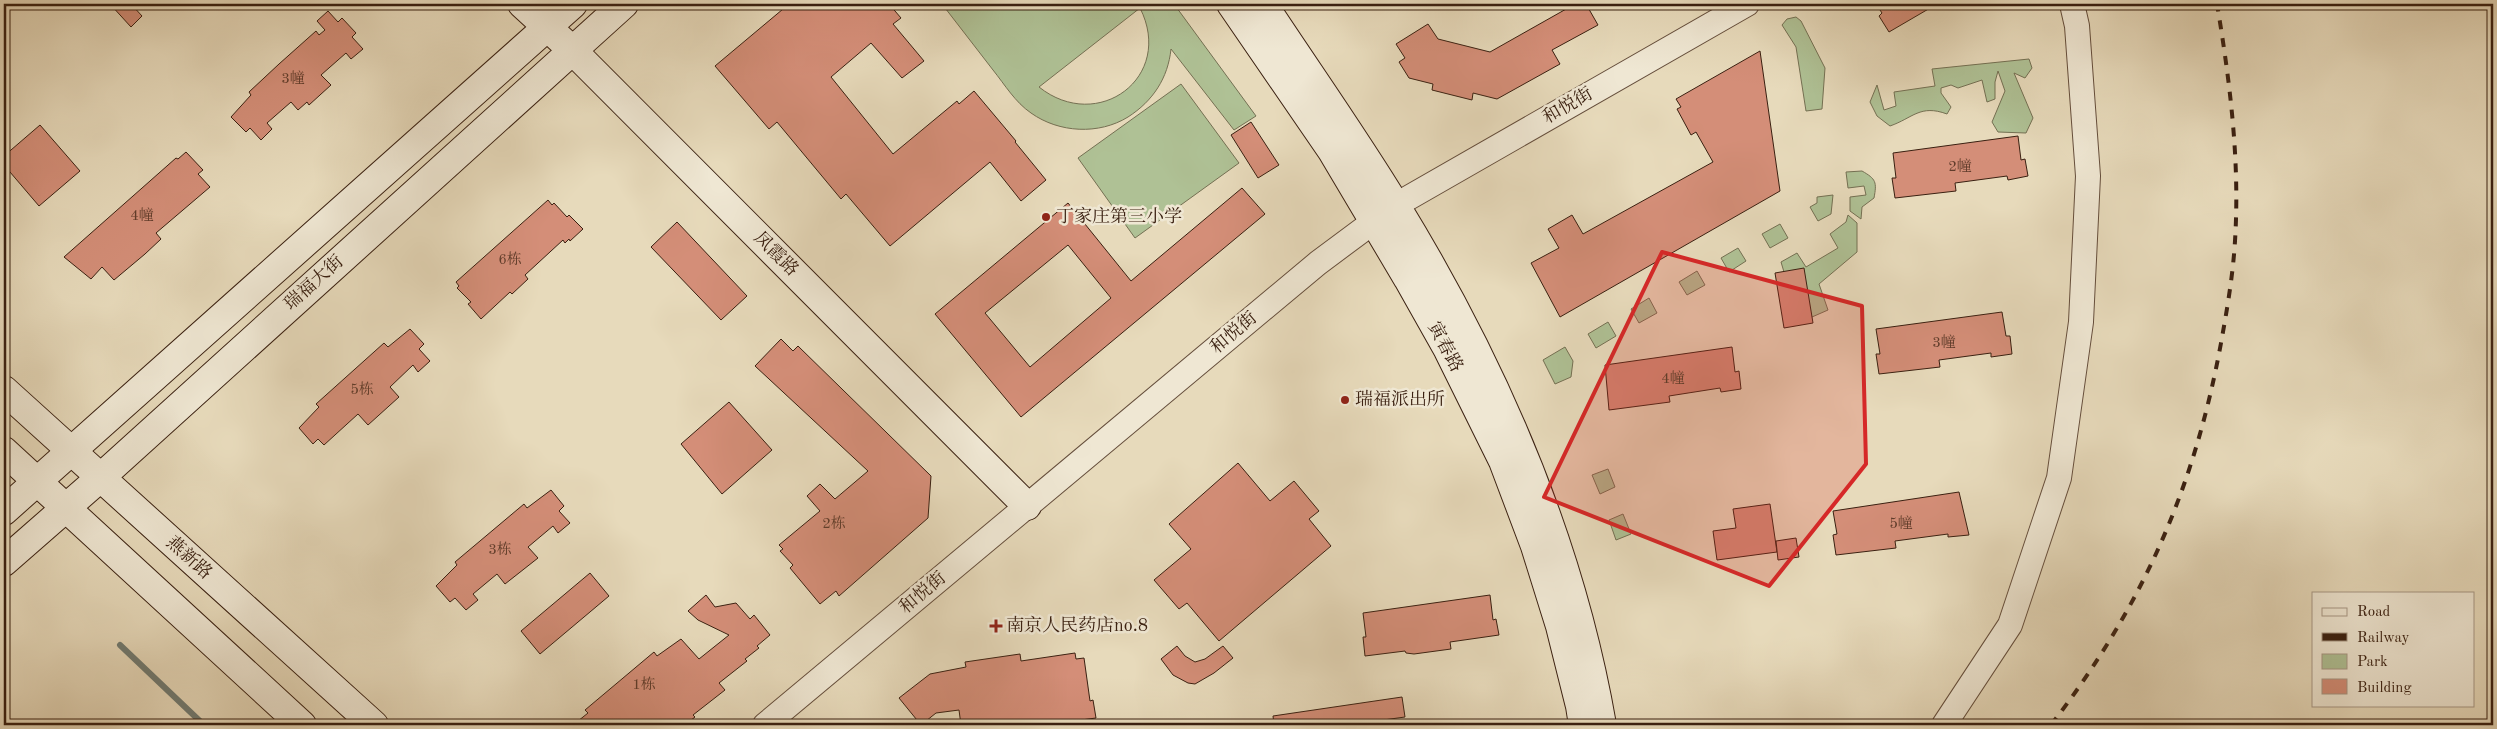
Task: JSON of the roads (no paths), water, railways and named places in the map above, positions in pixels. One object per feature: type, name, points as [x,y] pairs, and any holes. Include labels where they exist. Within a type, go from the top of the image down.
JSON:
[{"type":"street","name":"凤霞路","points":[[522,4],[571,49],[1027,506]]},
{"type":"street","name":"瑞福大街","points":[[4,511],[573,4]]},
{"type":"street","name":"瑞福大街","points":[[4,562],[100,478],[571,49],[624,4]]},
{"type":"street","name":"寅春路","points":[[1231,4],[1332,151],[1448,350],[1503,461],[1535,546],[1560,626],[1580,706],[1582,725]]},
{"type":"street","name":"寅春路","points":[[1263,4],[1396,205],[1472,341],[1524,455],[1556,541],[1579,622],[1602,725]]},
{"type":"street","name":"和悦街","points":[[765,725],[1318,263],[1396,205],[1747,4]]},
{"type":"street","points":[[1944,725],[2010,625],[2059,478],[2081,322],[2088,176],[2078,26],[2072,4]]},
{"type":"street","name":"燕新路","points":[[4,390],[374,725]]},
{"type":"street","points":[[4,450],[302,725]]},
{"type":"waterway","points":[[120,645],[204,725]]},
{"type":"railway","points":[[2051,725],[2083,681],[2138,591],[2160,545],[2179,497],[2196,448],[2210,397],[2230,292],[2236,211],[2233,122],[2217,4]]},
{"type":"place","name":"丁家庄第三小学","points":[[1046,217]]},
{"type":"place","name":"瑞福派出所","points":[[1345,400]]},
{"type":"place","name":"南京人民药店no.8","points":[[996,626]]}]
